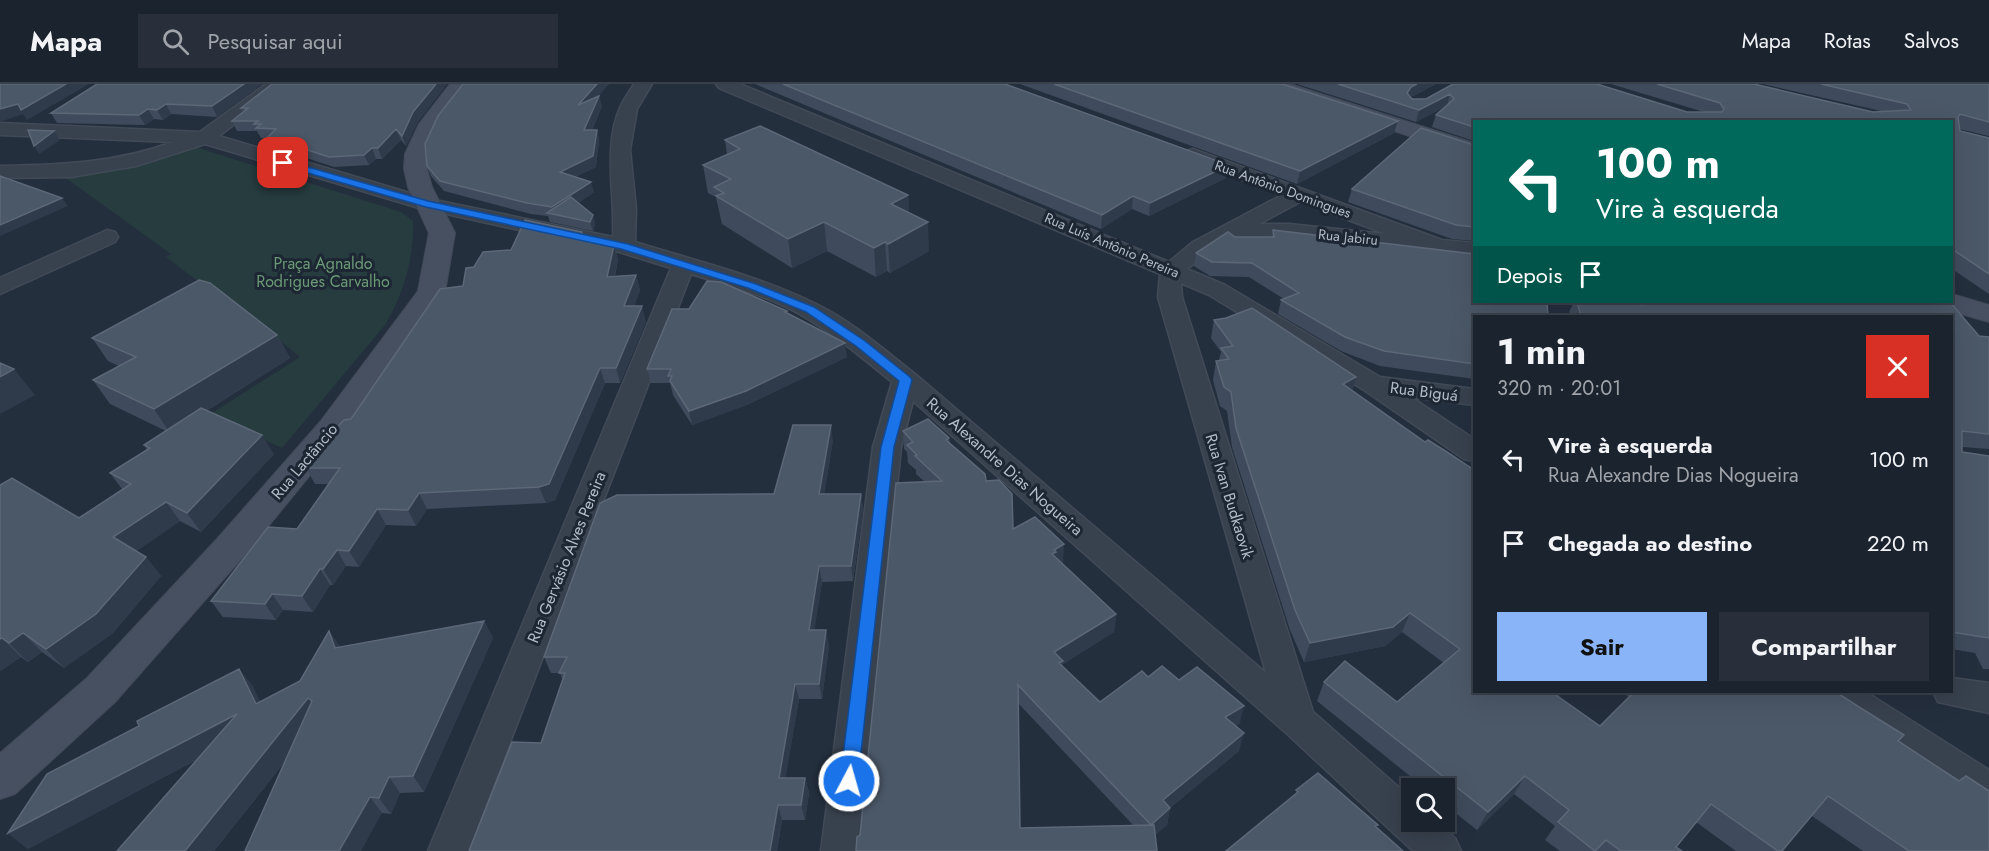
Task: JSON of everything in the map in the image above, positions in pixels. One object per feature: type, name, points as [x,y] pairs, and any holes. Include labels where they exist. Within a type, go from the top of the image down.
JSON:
[{"type":"street","points":[[0,172],[71,171],[136,160],[204,138],[277,84]]},
{"type":"street","name":"Rua Lactâncio","points":[[0,780],[101,690],[230,548],[331,429],[430,292],[442,233],[426,204],[413,166],[416,147],[427,126],[460,84]]},
{"type":"street","points":[[624,246],[626,209],[620,150],[628,109],[643,84]]},
{"type":"street","name":"Rua Luís Antônio Pereira","points":[[725,84],[1172,270],[1241,303],[1373,384],[1473,451]]},
{"type":"street","points":[[1269,84],[1473,150]]},
{"type":"street","points":[[29,130],[57,113]]},
{"type":"street","name":"Rua Alexandre Dias Nogueira","points":[[0,129],[204,138],[426,204],[624,246],[684,263],[752,286],[810,310],[861,344],[906,380],[1298,721],[1441,851]]},
{"type":"street","name":"Rua Antônio Domingues","points":[[1176,149],[1435,245]]},
{"type":"street","name":"Rua Jabiru","points":[[1172,270],[1184,259],[1221,236],[1300,194]]},
{"type":"street","name":"Rua Jabiru","points":[[1221,236],[1266,230],[1289,231],[1473,250]]},
{"type":"street","points":[[0,287],[107,237]]},
{"type":"street","name":"Rua Gervásio Alves Pereira","points":[[448,851],[684,263]]},
{"type":"street","name":"Rua Ivan Budkaovik","points":[[1172,270],[1169,283],[1170,297],[1298,721]]},
{"type":"street","points":[[1953,302],[1988,314]]},
{"type":"street","points":[[841,851],[888,447],[906,380]]},
{"type":"street","name":"Rua Biguá","points":[[1373,384],[1473,397]]},
{"type":"street","points":[[1953,692],[1989,698]]},
{"type":"street","points":[[1840,693],[1989,791]]},
{"type":"green space","name":"Praça Agnaldo Rodrigues Carvalho","points":[[186,144],[401,212],[413,221],[410,262],[398,300],[385,325],[282,448],[209,415],[300,357],[231,301],[221,299],[166,257],[171,254],[56,171]]},
{"type":"building","points":[[0,84],[66,84],[21,110],[18,104],[0,109]]},
{"type":"building","points":[[97,84],[244,84],[212,106],[166,104],[157,110],[148,109],[139,115],[51,113]]},
{"type":"building","points":[[272,84],[436,84],[413,112],[402,136],[396,129],[378,148],[372,148],[364,155],[329,157],[268,137],[276,129],[256,128],[261,124],[254,124],[258,121],[232,121],[248,108],[241,108]]},
{"type":"building","points":[[463,84],[597,84],[578,105],[599,96],[584,130],[597,130],[593,156],[560,172],[591,182],[552,207],[440,181],[427,166],[425,144],[438,116]]},
{"type":"building","points":[[783,84],[1005,84],[1229,165],[1150,203],[1133,196],[1102,215]]},
{"type":"building","points":[[1054,84],[1282,84],[1398,121],[1300,171]]},
{"type":"building","points":[[1338,84],[1417,84],[1407,93],[1412,99],[1426,99],[1453,84],[1597,84],[1687,112],[1722,112],[1724,109],[1720,103],[1657,84],[1754,84],[1873,112],[1911,110],[1907,104],[1821,84],[1989,84],[1989,122],[1960,114],[1958,117],[1960,131],[1989,138],[1989,274],[1953,250],[1953,120],[1473,120],[1473,127],[1436,115],[1454,99],[1450,94],[1419,110]]},
{"type":"building","points":[[760,126],[908,195],[891,204],[928,222],[888,244],[885,242],[874,248],[824,222],[788,239],[716,196],[724,193],[714,187],[731,179],[703,165],[740,149],[725,140]]},
{"type":"building","points":[[1421,128],[1473,145],[1473,227],[1456,225],[1352,189]]},
{"type":"building","points":[[28,130],[54,131],[34,146]]},
{"type":"building","points":[[0,176],[62,198],[0,225]]},
{"type":"building","points":[[571,197],[593,215],[590,222],[547,213]]},
{"type":"building","points":[[525,220],[582,232],[581,236],[614,245],[607,277],[636,275],[624,306],[642,306],[616,368],[600,368],[549,484],[539,487],[419,493],[408,510],[377,509],[349,551],[337,550],[323,569],[320,569],[302,596],[272,594],[265,604],[211,601],[268,527],[297,529],[340,468],[306,468],[328,436],[344,420],[351,419],[440,289],[463,286],[466,268],[474,267],[483,252],[511,250]]},
{"type":"building","points":[[1273,230],[1473,254],[1473,303],[1547,303],[1548,315],[1473,315],[1473,364],[1384,351],[1345,337],[1281,300],[1299,293],[1252,263],[1212,262],[1196,253],[1228,232],[1235,237],[1274,237]]},
{"type":"building","points":[[199,280],[210,283],[277,335],[154,409],[93,380],[136,357],[92,338]]},
{"type":"building","points":[[707,281],[721,282],[787,311],[785,312],[845,343],[746,391],[689,411],[670,381],[672,376],[668,376],[671,369],[647,369],[672,309],[689,309]]},
{"type":"building","points":[[1577,303],[1643,305],[1642,303],[1951,303],[1979,336],[1989,337],[1989,434],[1962,431],[1962,452],[1989,456],[1989,638],[1953,632],[1953,315],[1581,315]]},
{"type":"building","points":[[1252,308],[1356,377],[1343,384],[1425,442],[1428,440],[1473,469],[1473,693],[1558,693],[1556,695],[1600,726],[1633,693],[1838,693],[1904,735],[1898,741],[1959,781],[1966,776],[1989,791],[1989,851],[1909,851],[1828,796],[1782,851],[1778,851],[1711,804],[1676,847],[1682,851],[1621,851],[1606,840],[1595,851],[1558,822],[1569,810],[1525,776],[1488,812],[1455,786],[1455,778],[1445,778],[1324,682],[1345,661],[1397,702],[1460,649],[1410,613],[1393,627],[1310,643],[1295,610],[1236,428],[1231,392],[1224,387],[1216,361],[1229,359],[1221,348],[1233,346],[1214,320]]},
{"type":"building","points":[[0,363],[14,369],[0,377]]},
{"type":"building","points":[[201,408],[262,435],[187,513],[166,502],[113,537],[146,557],[96,614],[46,649],[23,633],[9,643],[0,639],[0,485],[12,478],[79,518],[131,484],[110,473],[150,448],[144,445]]},
{"type":"building","points":[[928,419],[949,438],[946,440],[985,474],[986,481],[999,480],[1012,494],[1013,529],[1035,517],[1064,544],[1052,554],[1116,614],[1054,652],[1063,661],[1059,663],[1100,702],[1142,671],[1148,677],[1162,666],[1179,680],[1197,667],[1244,706],[1225,717],[1244,733],[1163,800],[1170,808],[1151,825],[1018,685],[1020,828],[1154,825],[1157,851],[856,851],[857,837],[860,835],[896,483],[942,481],[915,456],[917,455],[907,445],[913,442],[903,431]]},
{"type":"building","points":[[793,425],[831,425],[819,494],[861,494],[851,566],[819,566],[809,630],[826,630],[819,684],[795,684],[779,778],[805,778],[801,805],[778,805],[770,851],[469,851],[512,742],[541,743],[565,673],[559,673],[567,657],[544,657],[600,503],[617,495],[774,494]]},
{"type":"building","points":[[484,621],[413,776],[389,777],[379,798],[370,797],[339,851],[245,851],[312,701],[308,698],[185,851],[117,851],[237,714],[8,833],[47,774],[139,726],[137,721],[239,669],[256,704],[300,681],[329,631],[335,648]]},
{"type":"building","points":[[1318,773],[1378,825],[1375,826],[1403,851],[1226,851],[1298,792],[1296,790]]},
{"type":"route","points":[[283,163],[426,204],[624,246],[752,286],[810,310],[861,344],[906,380],[888,447],[849,781]]}]
